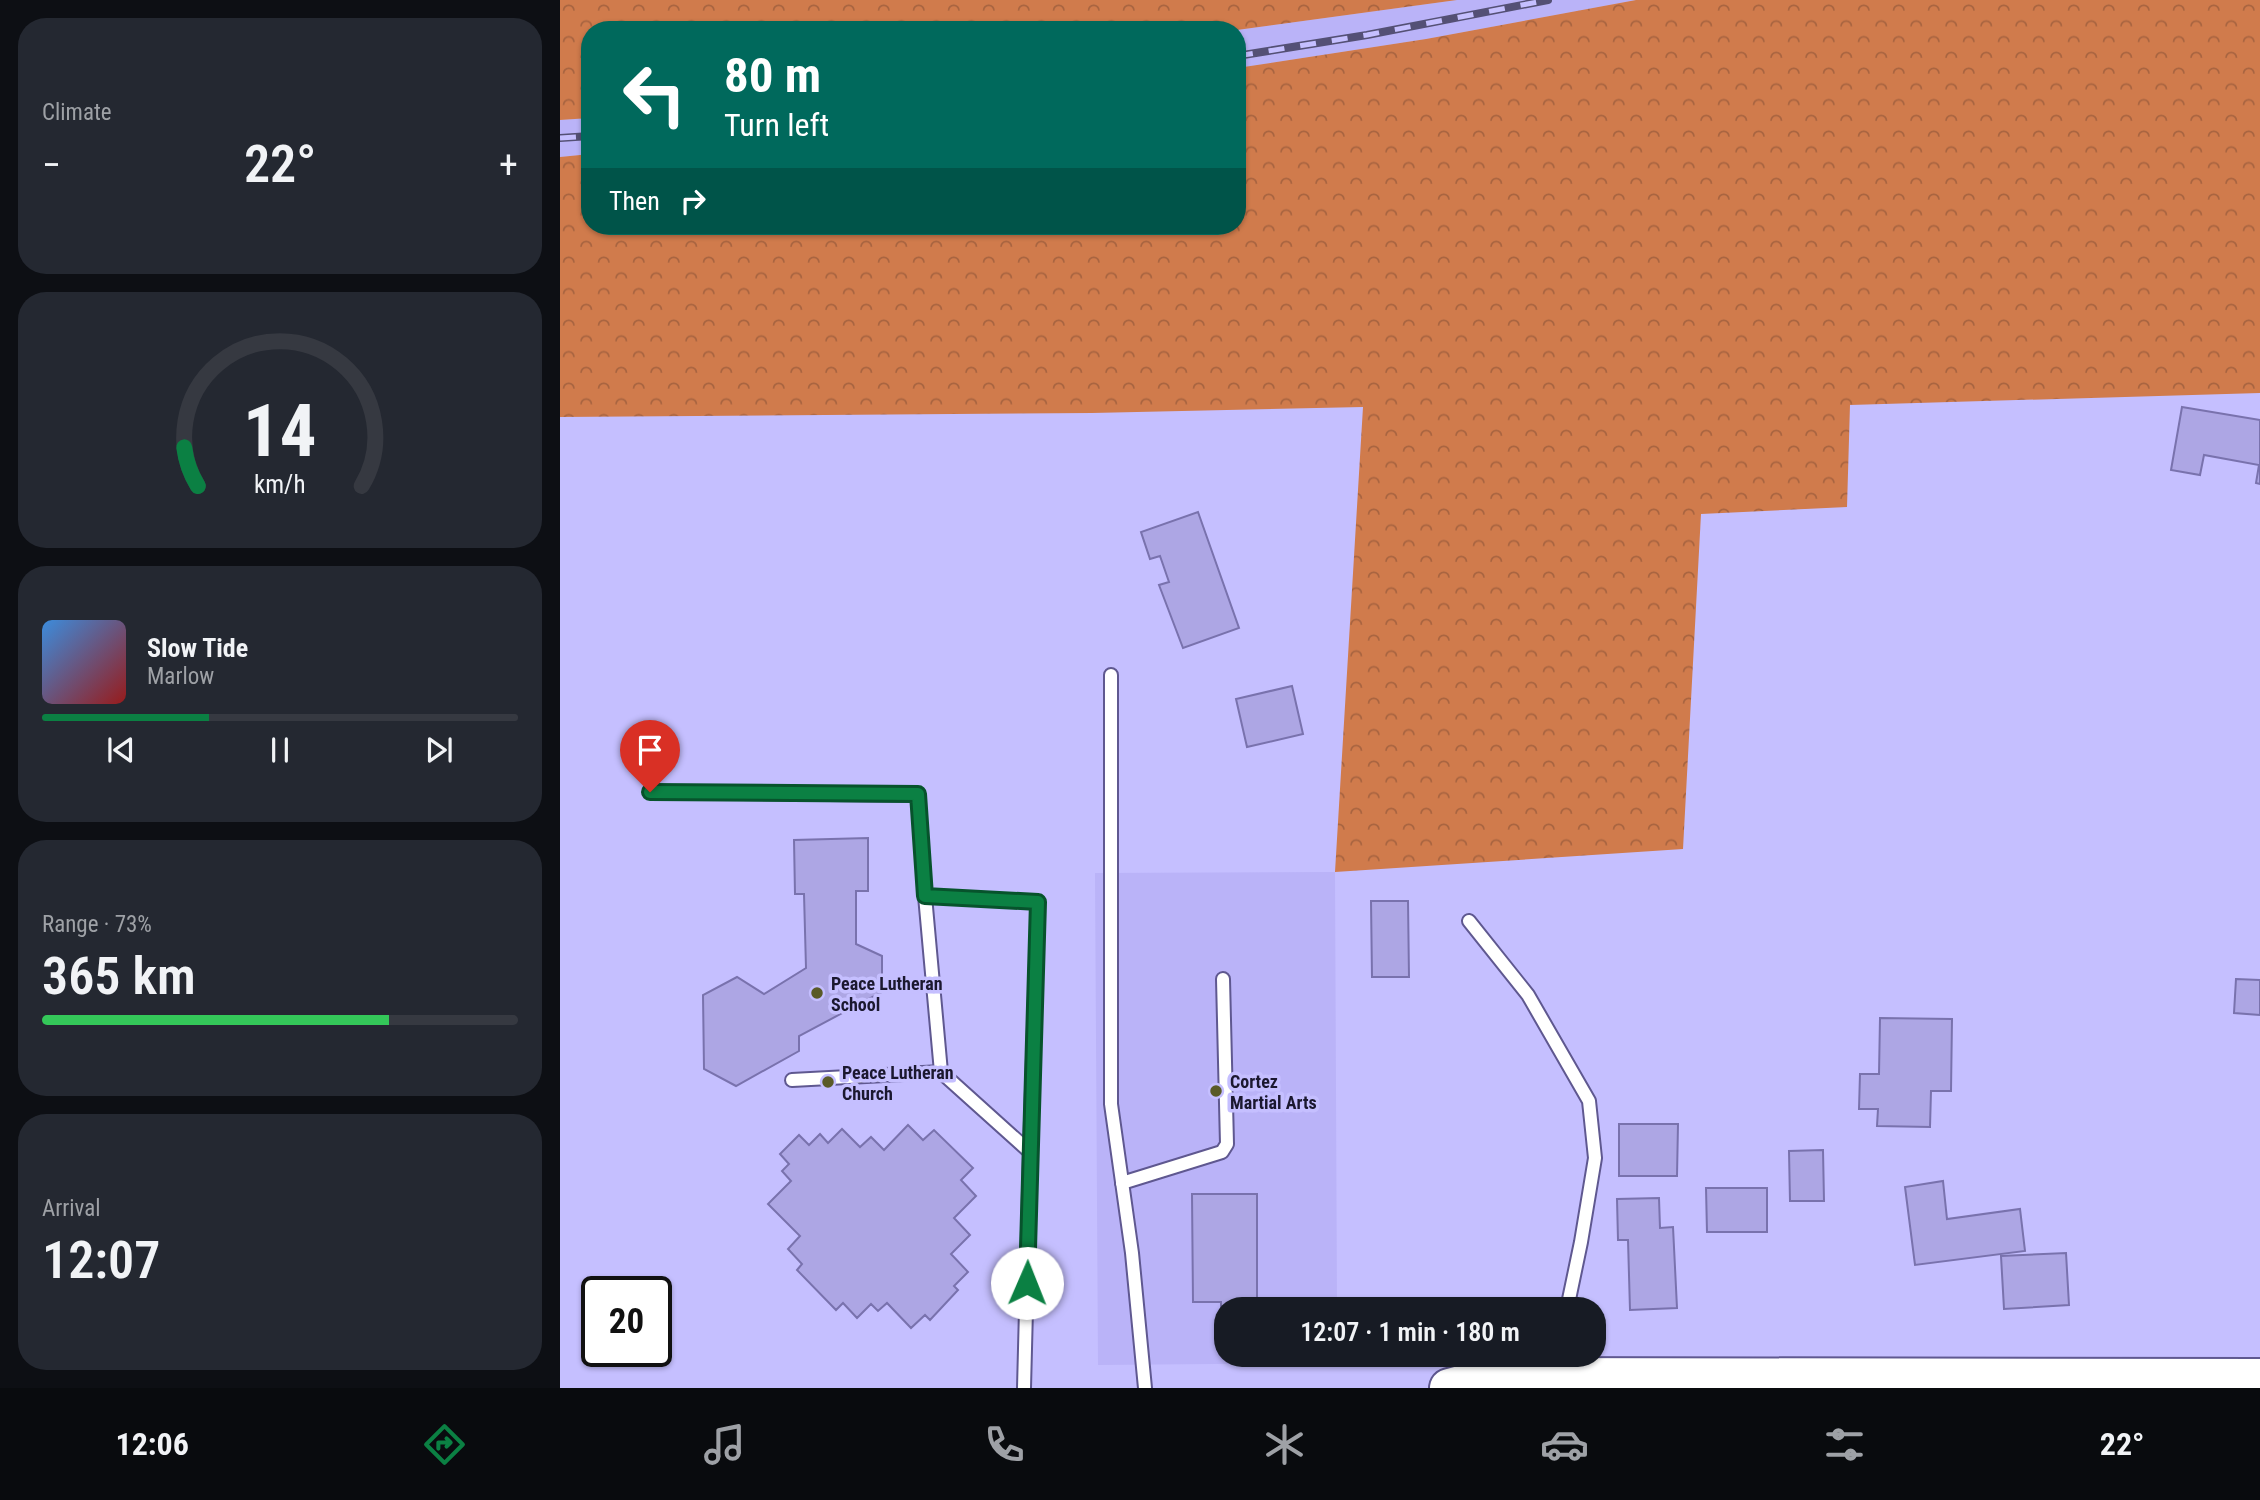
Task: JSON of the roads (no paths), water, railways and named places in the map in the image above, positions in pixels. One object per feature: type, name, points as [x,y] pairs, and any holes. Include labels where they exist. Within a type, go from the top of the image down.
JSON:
[{"type":"main road","points":[[1449,1388],[1490,1377],[1554,1372],[2260,1378]]},
{"type":"lane","points":[[1111,675],[1111,1104],[1132,1253],[1145,1388]]},
{"type":"lane","points":[[650,792],[918,794],[941,1072],[1030,1152]]},
{"type":"lane","points":[[925,896],[1038,902],[1024,1388]]},
{"type":"lane","points":[[1469,921],[1528,995],[1589,1101],[1595,1158],[1570,1297]]},
{"type":"lane","points":[[1122,1183],[1222,1152],[1227,1144],[1223,979]]},
{"type":"lane","points":[[792,1080],[941,1072]]},
{"type":"railway","points":[[1246,55],[1367,35],[1548,0]]},
{"type":"railway","points":[[560,138],[581,137]]},
{"type":"place","name":"Peace Lutheran School","points":[[817,993]]},
{"type":"place","name":"Peace Lutheran Church","points":[[828,1082]]},
{"type":"place","name":"Cortez Martial Arts","points":[[1216,1091]]}]
